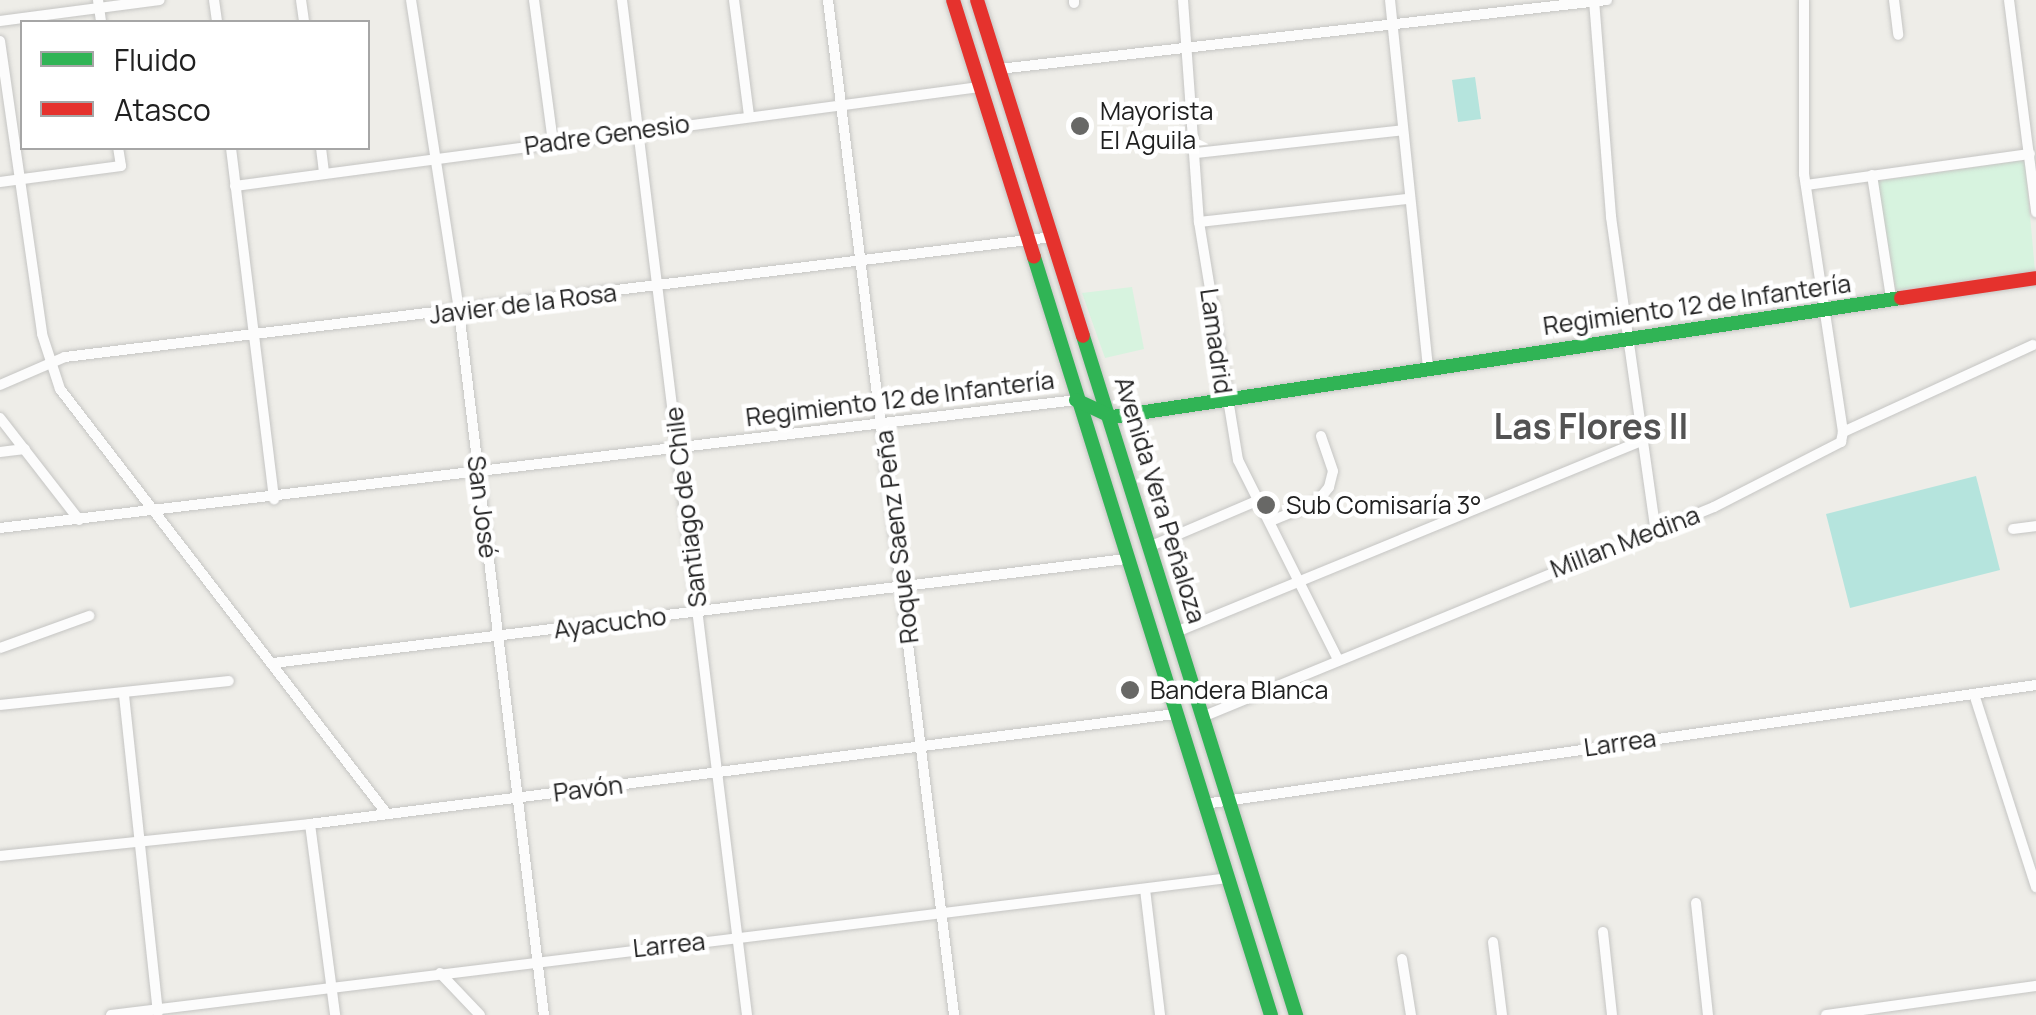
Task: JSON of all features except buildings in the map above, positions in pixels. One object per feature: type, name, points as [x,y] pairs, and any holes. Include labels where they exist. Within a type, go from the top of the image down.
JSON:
[{"type":"main road","name":"Avenida Vera Peñaloza","points":[[953,0],[1271,1015]]},
{"type":"main road","name":"Avenida Vera Peñaloza","points":[[977,0],[1112,417],[1296,1015]]},
{"type":"main road","name":"Regimiento 12 de Infantería","points":[[1076,400],[1112,417],[2036,278]]},
{"type":"street","points":[[0,20],[99,4],[160,0]]},
{"type":"street","name":"San José","points":[[411,0],[459,311],[544,1015]]},
{"type":"street","points":[[534,0],[553,142]]},
{"type":"street","name":"Santiago de Chile","points":[[622,0],[748,1015]]},
{"type":"street","points":[[734,0],[750,115]]},
{"type":"street","name":"Roque Saenz Peña","points":[[828,0],[864,261],[954,1015]]},
{"type":"street","name":"Lamadrid","points":[[1184,0],[1199,222],[1224,398],[1238,460],[1337,658]]},
{"type":"street","points":[[1390,0],[1407,199],[1428,367]]},
{"type":"street","points":[[998,69],[1599,0],[1626,338],[1655,528]]},
{"type":"street","points":[[1804,0],[1806,185],[1843,432]]},
{"type":"street","points":[[1894,0],[1898,36]]},
{"type":"street","points":[[2009,0],[2034,169],[2036,212]]},
{"type":"street","points":[[0,42],[48,363],[77,417],[273,663],[387,814]]},
{"type":"street","name":"Padre Genesio","points":[[235,186],[842,102],[979,87]]},
{"type":"street","points":[[1196,152],[1403,130]]},
{"type":"street","points":[[0,182],[120,166],[118,150]]},
{"type":"street","points":[[231,150],[274,499]]},
{"type":"street","points":[[321,150],[324,173]]},
{"type":"street","points":[[1806,185],[2030,154]]},
{"type":"street","points":[[1872,176],[1892,298]]},
{"type":"street","points":[[1199,222],[1407,199]]},
{"type":"street","name":"Javier de la Rosa","points":[[0,385],[48,363],[1052,237]]},
{"type":"street","name":"Millan Medina","points":[[1202,716],[1788,471],[1841,442],[1843,432],[2033,345]]},
{"type":"street","name":"Regimiento 12 de Infantería","points":[[0,528],[156,514],[1076,400]]},
{"type":"street","points":[[0,418],[79,520]]},
{"type":"street","points":[[1271,521],[1317,502],[1329,487],[1333,471],[1321,436]]},
{"type":"street","points":[[1176,632],[1639,442]]},
{"type":"street","points":[[0,452],[24,449]]},
{"type":"street","points":[[1151,546],[1258,500]]},
{"type":"street","points":[[2013,529],[2036,526]]},
{"type":"street","name":"Ayacucho","points":[[273,663],[1126,559]]},
{"type":"street","points":[[0,648],[89,616]]},
{"type":"street","points":[[0,705],[229,681]]},
{"type":"street","name":"Larrea","points":[[1204,804],[2036,686]]},
{"type":"street","points":[[1974,694],[2036,887]]},
{"type":"street","points":[[124,695],[143,840],[158,1012]]},
{"type":"street","name":"Pavón","points":[[0,856],[310,824],[1176,714]]},
{"type":"street","points":[[310,824],[335,1015]]},
{"type":"street","name":"Larrea","points":[[111,1015],[1228,878]]},
{"type":"street","points":[[1145,889],[1160,1015]]},
{"type":"street","points":[[1696,903],[1708,1015]]},
{"type":"street","points":[[1602,932],[1612,1015]]},
{"type":"street","points":[[1492,942],[1502,1015]]},
{"type":"street","points":[[1402,958],[1411,1015]]},
{"type":"street","points":[[440,973],[480,1015]]},
{"type":"street","points":[[1826,1015],[1926,1010],[2036,986]]},
{"type":"street","points":[[542,1000],[555,1015]]},
{"type":"green space","points":[[2025,160],[2035,271],[1896,290],[1877,181]]},
{"type":"green space","points":[[1132,287],[1144,349],[1105,358],[1082,293]]},
{"type":"shaded area","points":[[1475,77],[1481,119],[1458,122],[1452,80]]},
{"type":"shaded area","points":[[1976,476],[2000,570],[1850,608],[1826,514]]},
{"type":"traffic: fast","points":[[1034,257],[1271,1015]]},
{"type":"traffic: fast","points":[[1076,400],[1112,417],[1901,298]]},
{"type":"traffic: fast","points":[[1083,336],[1296,1015]]},
{"type":"traffic: jam","points":[[953,0],[1034,257]]},
{"type":"traffic: jam","points":[[977,0],[1083,336]]},
{"type":"traffic: jam","points":[[1901,298],[2036,278]]},
{"type":"place","name":"Mayorista El Aguila","points":[[1080,126]]},
{"type":"place","name":"Sub Comisaría 3°","points":[[1266,505]]},
{"type":"place","name":"Bandera Blanca","points":[[1130,690]]},
{"type":"district","name":"Las Flores II","points":[[1591,426]]}]
